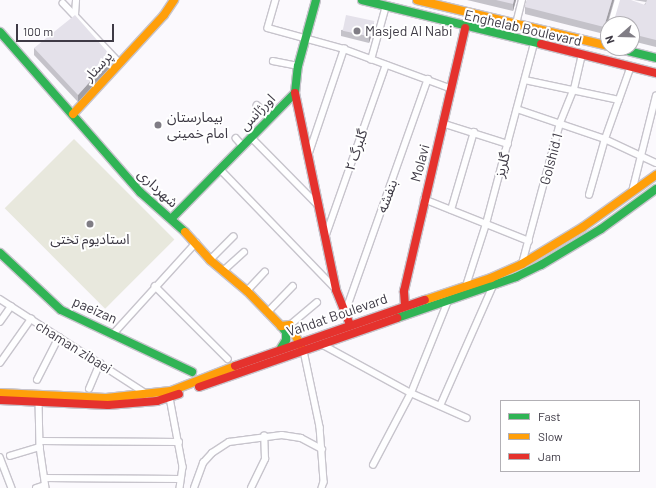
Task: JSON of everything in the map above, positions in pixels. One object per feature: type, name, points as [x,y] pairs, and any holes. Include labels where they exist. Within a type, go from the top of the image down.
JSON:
[{"type":"main road","name":"پرستار","points":[[73,114],[119,62],[164,15],[174,0]]},
{"type":"main road","name":"اورژانس","points":[[172,218],[221,170],[270,117],[295,93],[298,66],[316,0]]},
{"type":"main road","name":"Enghelab Boulevard","points":[[362,0],[465,28],[656,73]]},
{"type":"main road","name":"Enghelab Boulevard","points":[[417,0],[600,44]]},
{"type":"main road","name":"Molavi","points":[[405,306],[404,291],[424,199],[445,124],[465,28]]},
{"type":"main road","name":"شهرداری","points":[[0,32],[140,192],[172,218],[210,260],[247,291],[281,326]]},
{"type":"main road","points":[[554,48],[566,47],[568,36]]},
{"type":"main road","points":[[640,54],[656,58]]},
{"type":"main road","points":[[295,93],[326,235],[336,290],[350,325]]},
{"type":"main road","name":"Vahdat Boulevard","points":[[0,400],[106,398],[148,395],[196,382],[281,348],[466,286],[522,264],[568,238],[656,175]]},
{"type":"main road","name":"Vahdat Boulevard","points":[[0,393],[39,400],[108,405],[170,398],[493,286],[541,265],[601,229],[656,189]]},
{"type":"main road","name":"paeizan","points":[[0,253],[61,310],[114,333],[192,372]]},
{"type":"main road","points":[[281,326],[290,325],[304,351]]},
{"type":"main road","points":[[281,326],[286,332],[286,340],[281,348]]},
{"type":"street","points":[[75,15],[76,0]]},
{"type":"street","points":[[276,0],[268,28],[344,49],[452,88]]},
{"type":"street","points":[[516,24],[522,0]]},
{"type":"street","points":[[613,16],[618,0],[631,3]]},
{"type":"street","points":[[63,3],[119,62]]},
{"type":"street","points":[[372,60],[386,6]]},
{"type":"street","name":"گلریز","points":[[466,286],[486,224],[534,44]]},
{"type":"street","points":[[308,154],[344,49]]},
{"type":"street","name":"Golshid 1","points":[[522,264],[560,123],[574,89],[582,55]]},
{"type":"street","points":[[273,61],[298,66]]},
{"type":"street","name":"گلبرگ ۲","points":[[326,235],[386,65]]},
{"type":"street","points":[[589,195],[604,139],[631,66]]},
{"type":"street","name":"بنفشه","points":[[345,312],[428,79]]},
{"type":"street","points":[[525,80],[574,89],[619,100]]},
{"type":"street","points":[[630,195],[656,96]]},
{"type":"street","points":[[257,106],[270,117]]},
{"type":"street","points":[[517,109],[604,139],[656,163]]},
{"type":"street","points":[[445,124],[508,144]]},
{"type":"street","points":[[451,210],[474,132]]},
{"type":"street","points":[[251,137],[320,207]]},
{"type":"street","points":[[236,138],[243,146]]},
{"type":"street","points":[[221,170],[336,290]]},
{"type":"street","points":[[424,199],[529,241]]},
{"type":"street","points":[[210,260],[233,237]]},
{"type":"street","points":[[114,333],[155,286],[196,243]]},
{"type":"street","points":[[223,271],[244,252]]},
{"type":"street","points":[[247,291],[266,272]]},
{"type":"street","points":[[155,286],[228,359]]},
{"type":"street","points":[[267,313],[293,286]]},
{"type":"street","points":[[440,406],[493,286]]},
{"type":"street","name":"chaman zibaei","points":[[0,299],[148,395]]},
{"type":"street","points":[[373,465],[411,393],[448,301]]},
{"type":"street","points":[[290,325],[317,302]]},
{"type":"street","points":[[0,322],[11,306]]},
{"type":"street","points":[[0,363],[31,319]]},
{"type":"street","points":[[37,380],[59,337]]},
{"type":"street","points":[[323,345],[411,393],[467,418]]},
{"type":"street","points":[[304,351],[322,448],[322,488]]},
{"type":"street","points":[[89,389],[100,363]]},
{"type":"street","points":[[170,398],[183,467],[180,479],[180,488]]},
{"type":"street","points":[[36,488],[46,486],[40,444],[39,400]]},
{"type":"street","points":[[194,488],[203,464],[212,453],[229,442],[264,436],[282,435],[300,438],[322,448]]},
{"type":"street","points":[[251,488],[265,459],[264,436]]},
{"type":"street","points":[[10,456],[40,444],[179,442]]},
{"type":"street","points":[[0,457],[2,467],[12,488]]},
{"type":"street","points":[[45,478],[180,479]]},
{"type":"shaded area","name":"استادیوم تختی","points":[[74,139],[174,239],[105,309],[5,208]]},
{"type":"building","points":[[496,0],[514,0],[513,4]]},
{"type":"building","points":[[527,0],[612,0],[607,16],[600,16],[600,26],[525,7]]},
{"type":"building","points":[[620,0],[631,0],[645,5],[647,0],[656,0],[656,40],[640,36],[640,16],[615,16]]},
{"type":"building","points":[[75,15],[112,57],[78,95],[34,48]]},
{"type":"building","name":"Masjed Al Nabi","points":[[346,15],[374,21],[371,37],[343,31]]},
{"type":"traffic: fast","points":[[172,218],[295,93],[298,66],[316,0]]},
{"type":"traffic: fast","points":[[362,0],[541,44]]},
{"type":"traffic: fast","points":[[0,32],[140,192],[185,232]]},
{"type":"traffic: fast","points":[[640,54],[656,58]]},
{"type":"traffic: fast","points":[[397,318],[516,277],[541,265],[601,229],[656,189]]},
{"type":"traffic: fast","points":[[0,253],[61,310],[192,372]]},
{"type":"traffic: fast","points":[[281,326],[286,332],[286,340],[281,348]]},
{"type":"traffic: slow","points":[[73,114],[164,15],[174,0]]},
{"type":"traffic: slow","points":[[417,0],[600,44]]},
{"type":"traffic: slow","points":[[425,300],[491,278],[522,264],[583,227],[656,175]]},
{"type":"traffic: slow","points":[[185,232],[210,260],[247,291],[281,326],[290,325],[301,347]]},
{"type":"traffic: slow","points":[[0,393],[106,398],[171,391],[235,366]]},
{"type":"traffic: jam","points":[[405,306],[404,291],[465,28]]},
{"type":"traffic: jam","points":[[541,44],[656,73]]},
{"type":"traffic: jam","points":[[295,93],[336,290],[350,325]]},
{"type":"traffic: jam","points":[[235,366],[425,300]]},
{"type":"traffic: jam","points":[[199,387],[397,318]]},
{"type":"traffic: jam","points":[[0,400],[108,405],[157,401],[179,394]]},
{"type":"place","name":"Masjed Al Nabi","points":[[357,31]]},
{"type":"place","name":"بیمارستان امام خمینی","points":[[158,125]]},
{"type":"place","name":"استادیوم تختی","points":[[90,224]]}]
